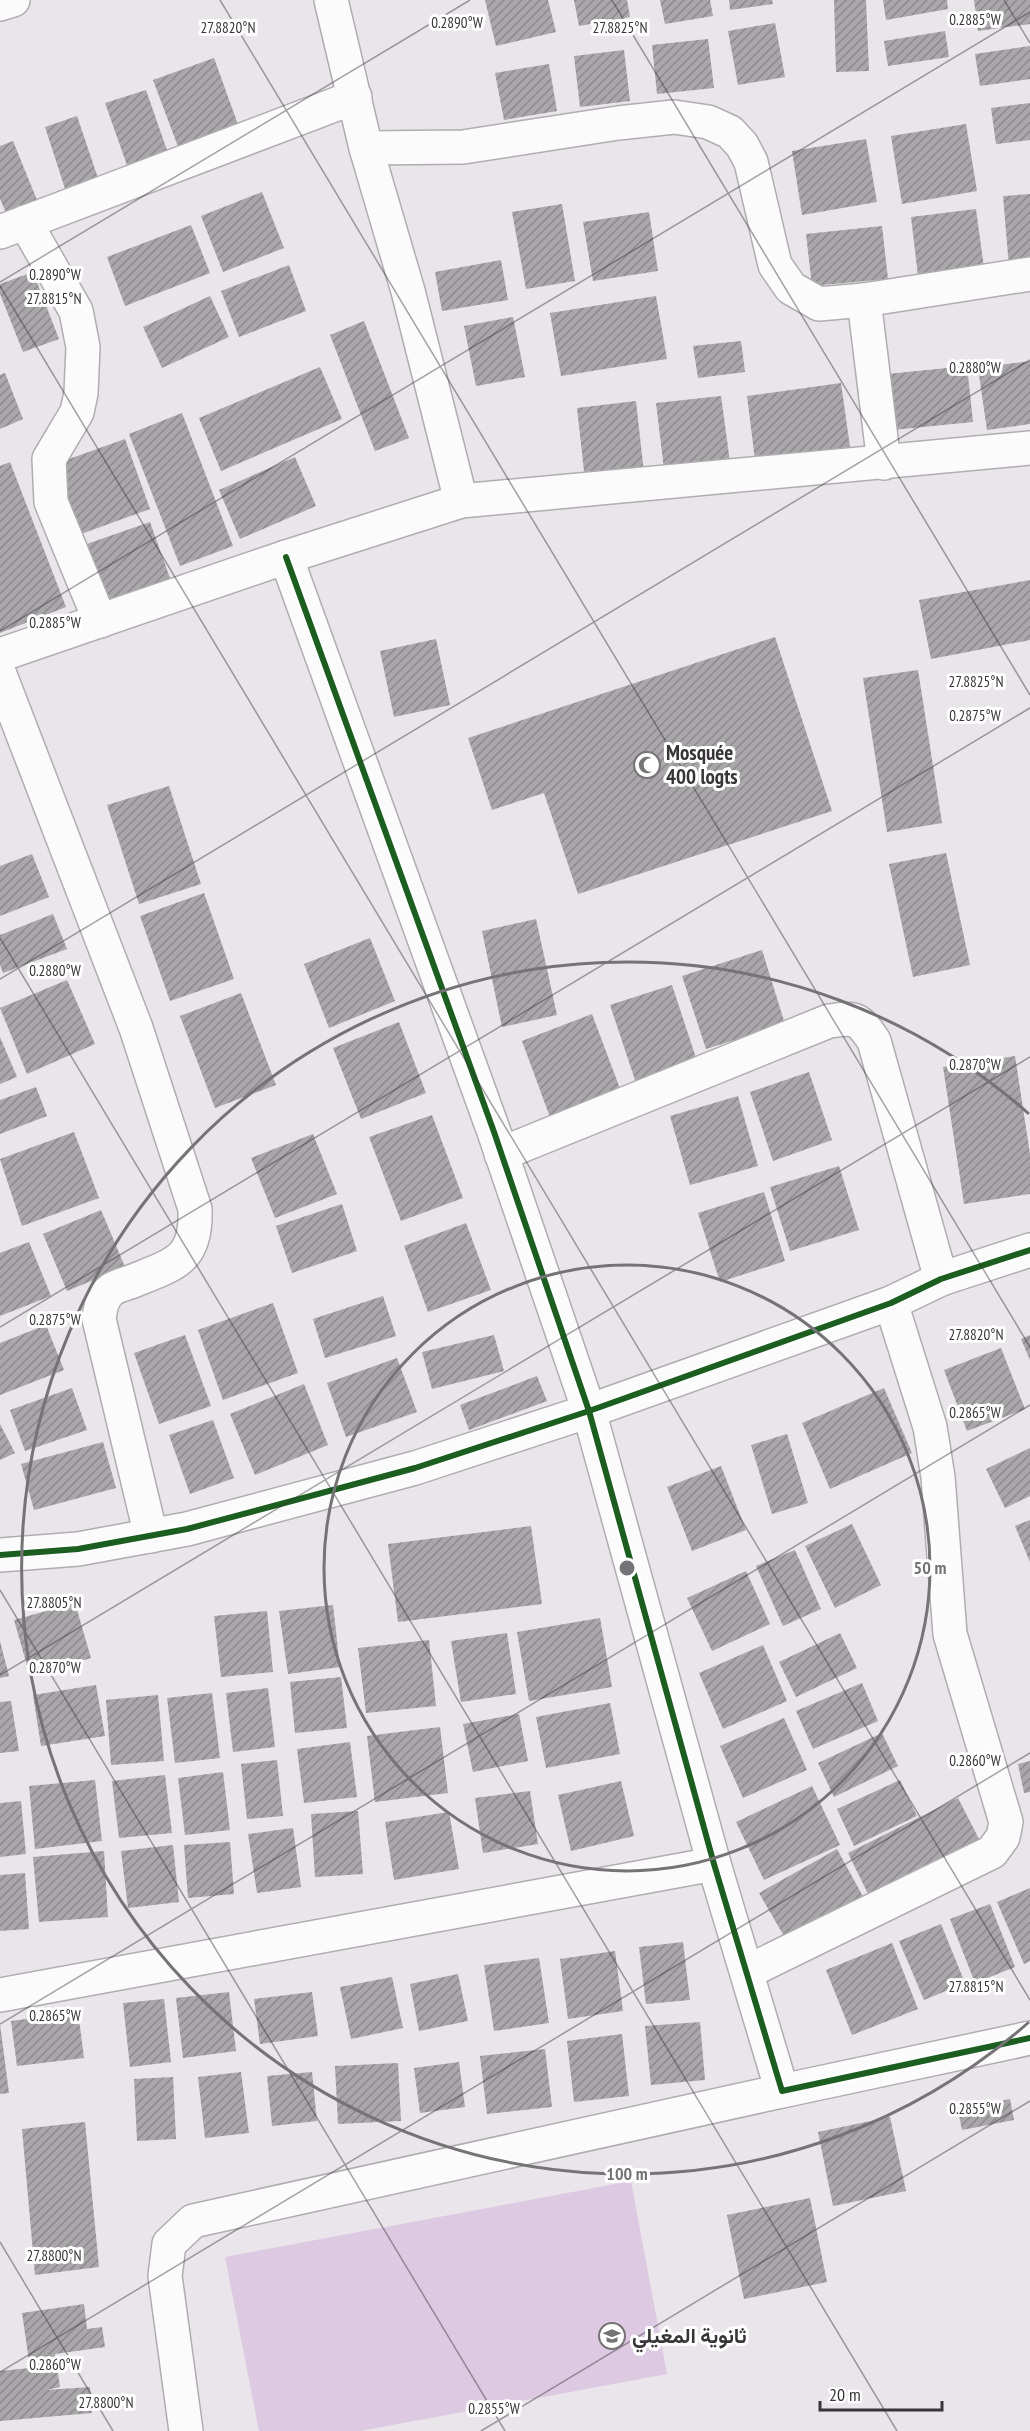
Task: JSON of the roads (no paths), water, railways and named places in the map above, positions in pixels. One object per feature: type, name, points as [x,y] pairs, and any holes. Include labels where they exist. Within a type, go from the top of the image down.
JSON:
[{"type":"street","points":[[0,4],[13,0]]},
{"type":"street","points":[[332,0],[366,148],[408,291],[461,501]]},
{"type":"street","points":[[100,621],[51,502],[49,488],[49,459],[77,412],[81,393],[83,347],[76,311],[13,227],[355,97]]},
{"type":"street","points":[[366,148],[463,147],[618,123],[674,117],[708,122],[730,132],[742,145],[751,162],[775,265],[791,288],[819,304],[864,300],[1030,274]]},
{"type":"street","points":[[864,300],[884,463]]},
{"type":"street","points":[[0,655],[286,557],[461,501],[1030,448]]},
{"type":"street","points":[[286,557],[501,1154],[589,1411],[714,1864],[782,2091]]},
{"type":"street","points":[[0,675],[136,1028],[195,1209],[196,1230],[192,1244],[183,1257],[164,1269],[111,1290],[101,1303],[102,1338],[152,1536]]},
{"type":"street","points":[[501,1154],[829,1022],[847,1019],[863,1024],[874,1041],[941,1279]]},
{"type":"street","points":[[0,1555],[78,1549],[187,1529],[415,1468],[589,1411],[891,1303],[941,1279],[1030,1250]]},
{"type":"street","points":[[747,1972],[992,1852],[1003,1837],[1006,1822],[950,1634],[938,1478],[930,1427],[891,1303]]},
{"type":"street","points":[[0,1995],[714,1864]]},
{"type":"street","points":[[186,2431],[165,2276],[169,2244],[193,2221],[1030,2038]]},
{"type":"place","name":"Mosquée 400 logts","points":[[647,765]]},
{"type":"place","name":"ثانوية المغيلي","points":[[612,2336]]}]
